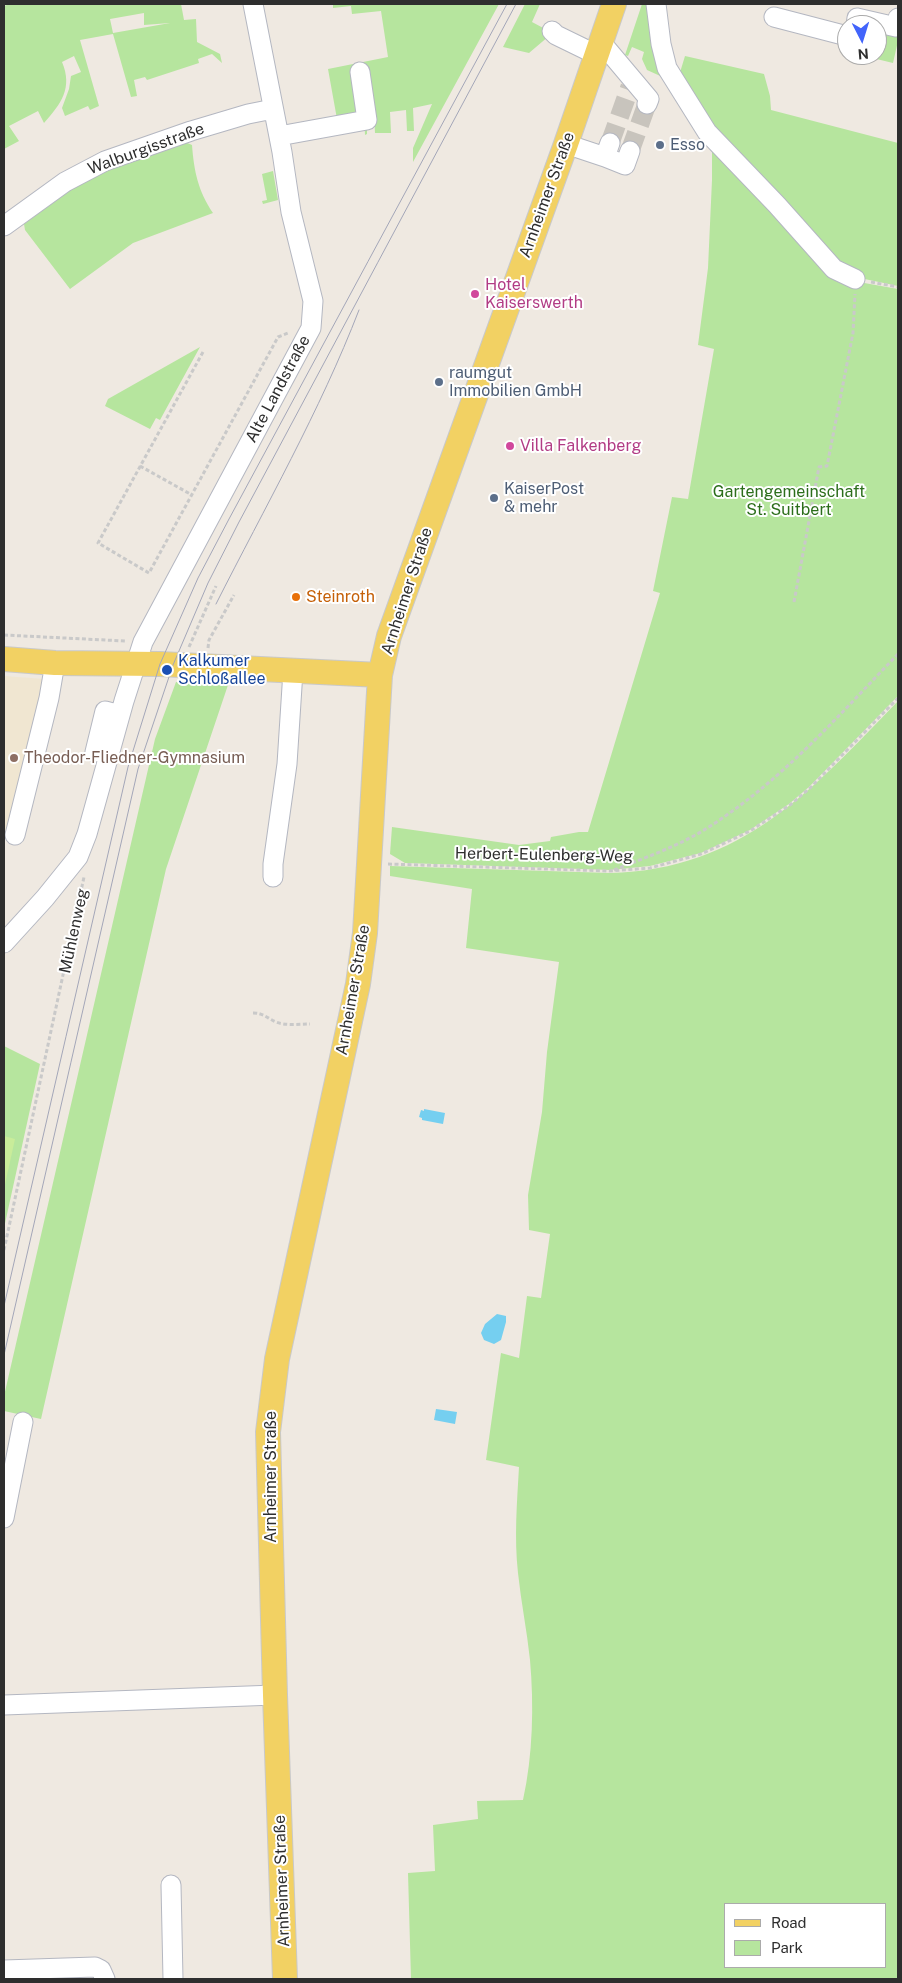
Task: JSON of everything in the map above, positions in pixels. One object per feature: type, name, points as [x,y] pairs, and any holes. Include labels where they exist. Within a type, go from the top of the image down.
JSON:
[{"type":"main road","name":"Arnheimer Straße","points":[[285,1979],[268,1465],[271,1399],[277,1359],[358,984],[365,932],[370,863],[380,675],[389,636],[566,144],[614,4]]},
{"type":"main road","points":[[4,659],[54,663],[139,653],[180,665],[380,675]]},
{"type":"street","name":"Alte Landstraße","points":[[139,653],[168,593],[311,328],[313,301],[291,212],[279,136],[253,4]]},
{"type":"street","points":[[656,4],[661,44],[667,68],[707,132],[777,204],[834,269],[855,279]]},
{"type":"street","points":[[774,17],[837,33]]},
{"type":"street","points":[[887,25],[896,27],[898,18]]},
{"type":"street","points":[[552,31],[556,35],[599,48],[631,84],[649,99],[647,104]]},
{"type":"street","points":[[279,136],[367,120],[360,72]]},
{"type":"street","name":"Walburgisstraße","points":[[4,226],[65,182],[105,161],[201,128],[273,108]]},
{"type":"street","points":[[566,144],[607,150],[625,164],[630,151]]},
{"type":"street","points":[[4,943],[45,898],[78,857],[84,844],[99,794],[139,653]]},
{"type":"street","points":[[15,835],[49,698],[54,663]]},
{"type":"street","points":[[273,877],[273,864],[287,764],[293,671]]},
{"type":"street","points":[[95,752],[105,712],[120,715]]},
{"type":"street","points":[[4,1518],[22,1422]]},
{"type":"street","points":[[4,1705],[275,1695]]},
{"type":"street","points":[[171,1885],[173,1979]]},
{"type":"street","points":[[4,1970],[95,1967],[101,1970],[105,1979]]},
{"type":"path","points":[[794,602],[819,467],[827,466],[852,333],[855,279],[898,287]]},
{"type":"path","points":[[203,352],[98,543],[149,573],[278,337],[291,332]]},
{"type":"path","points":[[140,466],[192,495]]},
{"type":"path","points":[[180,665],[216,586]]},
{"type":"path","points":[[207,666],[209,640],[234,595]]},
{"type":"path","points":[[4,635],[139,653]]},
{"type":"path","points":[[610,871],[682,842],[705,829],[757,793],[811,743],[898,654]]},
{"type":"path","name":"Herbert-Eulenberg-Weg","points":[[370,863],[610,871],[650,868],[681,861],[728,843],[763,824],[810,788],[898,698]]},
{"type":"path","name":"Mühlenweg","points":[[4,1250],[85,878],[78,857]]},
{"type":"path","points":[[253,1012],[260,1013],[276,1022],[310,1024]]},
{"type":"shaded area","name":"Theodor-Fliedner-Gymnasium","points":[[4,676],[44,679],[4,838]]},
{"type":"green space","points":[[10,4],[181,4],[184,20],[196,19],[197,42],[220,54],[222,63],[212,54],[198,59],[199,63],[147,80],[145,77],[134,80],[137,96],[131,97],[113,34],[80,40],[99,106],[90,110],[88,106],[65,116],[62,108],[69,89],[71,76],[81,72],[74,56],[62,62],[65,71],[66,88],[56,109],[44,123],[38,111],[9,126],[19,141],[4,149],[4,6]],"holes":[[[144,13],[144,25],[170,23],[113,33],[110,19]]]},
{"type":"green space","points":[[333,4],[499,4],[413,162],[413,148],[432,104],[413,108],[414,131],[407,131],[406,110],[390,112],[391,133],[375,133],[374,114],[367,126],[367,134],[365,135],[364,115],[337,119],[328,69],[388,57],[381,11],[352,14],[351,6],[333,8]]},
{"type":"green space","points":[[525,4],[540,4],[532,22],[547,30],[549,36],[529,53],[503,47]]},
{"type":"green space","points":[[642,4],[652,4],[667,79],[647,70],[642,59],[644,52],[632,47],[628,56],[625,55]]},
{"type":"green space","points":[[887,27],[898,30],[898,41],[893,63],[887,62]]},
{"type":"green space","name":"Gartengemeinschaft St. Suitbert","points":[[685,56],[764,74],[770,96],[771,110],[898,143],[898,286],[855,277],[853,281],[898,289],[898,696],[809,787],[789,804],[750,830],[701,853],[650,866],[610,870],[405,863],[390,854],[392,827],[519,845],[550,841],[551,837],[588,832],[660,593],[653,591],[672,497],[688,499],[714,349],[698,345],[708,268],[712,134],[678,79]]},
{"type":"green space","points":[[185,142],[192,145],[198,181],[213,213],[133,243],[70,289],[25,230],[24,224],[94,173]]},
{"type":"green space","points":[[273,171],[278,200],[263,204],[262,201],[267,200],[262,174]]},
{"type":"green space","points":[[200,347],[160,420],[156,418],[150,429],[105,406],[108,399]]},
{"type":"green space","points":[[176,682],[228,685],[166,869],[41,1419],[4,1411],[4,1396],[155,739]]},
{"type":"green space","points":[[898,701],[898,1979],[411,1979],[408,1873],[435,1871],[433,1825],[478,1819],[477,1801],[523,1800],[529,1765],[532,1730],[530,1660],[519,1584],[516,1547],[519,1467],[486,1460],[501,1353],[519,1358],[527,1296],[541,1298],[550,1234],[529,1230],[528,1195],[542,1112],[547,1052],[559,962],[466,948],[472,889],[390,876],[390,866],[610,873],[657,868],[699,857],[737,840],[772,819],[836,765]]},
{"type":"green space","points":[[4,1046],[40,1064],[4,1228]]},
{"type":"green space","points":[[4,1136],[15,1139],[4,1189]]},
{"type":"water","points":[[424,1109],[445,1113],[443,1124],[422,1120],[419,1117],[421,1110],[424,1111]]},
{"type":"water","points":[[497,1314],[506,1316],[506,1322],[501,1340],[494,1344],[484,1340],[481,1333],[485,1324]]},
{"type":"water","points":[[436,1409],[457,1412],[455,1424],[434,1420]]},
{"type":"tunnel","points":[[610,143],[630,87]]},
{"type":"tunnel","points":[[630,151],[647,104]]},
{"type":"tram line","points":[[4,1306],[128,767],[160,664],[198,578],[229,519],[507,4]]},
{"type":"tram line","points":[[4,1355],[138,769],[173,665],[208,583],[239,522],[516,4]]},
{"type":"tram line","points":[[216,604],[310,422],[359,310]]},
{"type":"place","name":"Esso","points":[[660,145]]},
{"type":"place","name":"Hotel Kaiserswerth","points":[[475,294]]},
{"type":"place","name":"raumgut Immobilien GmbH","points":[[439,382]]},
{"type":"place","name":"Villa Falkenberg","points":[[510,446]]},
{"type":"place","name":"KaiserPost & mehr","points":[[494,498]]},
{"type":"place","name":"Steinroth","points":[[296,597]]},
{"type":"place","name":"Kalkumer Schloßallee","points":[[167,670]]},
{"type":"place","name":"Theodor-Fliedner-Gymnasium","points":[[14,758]]}]
